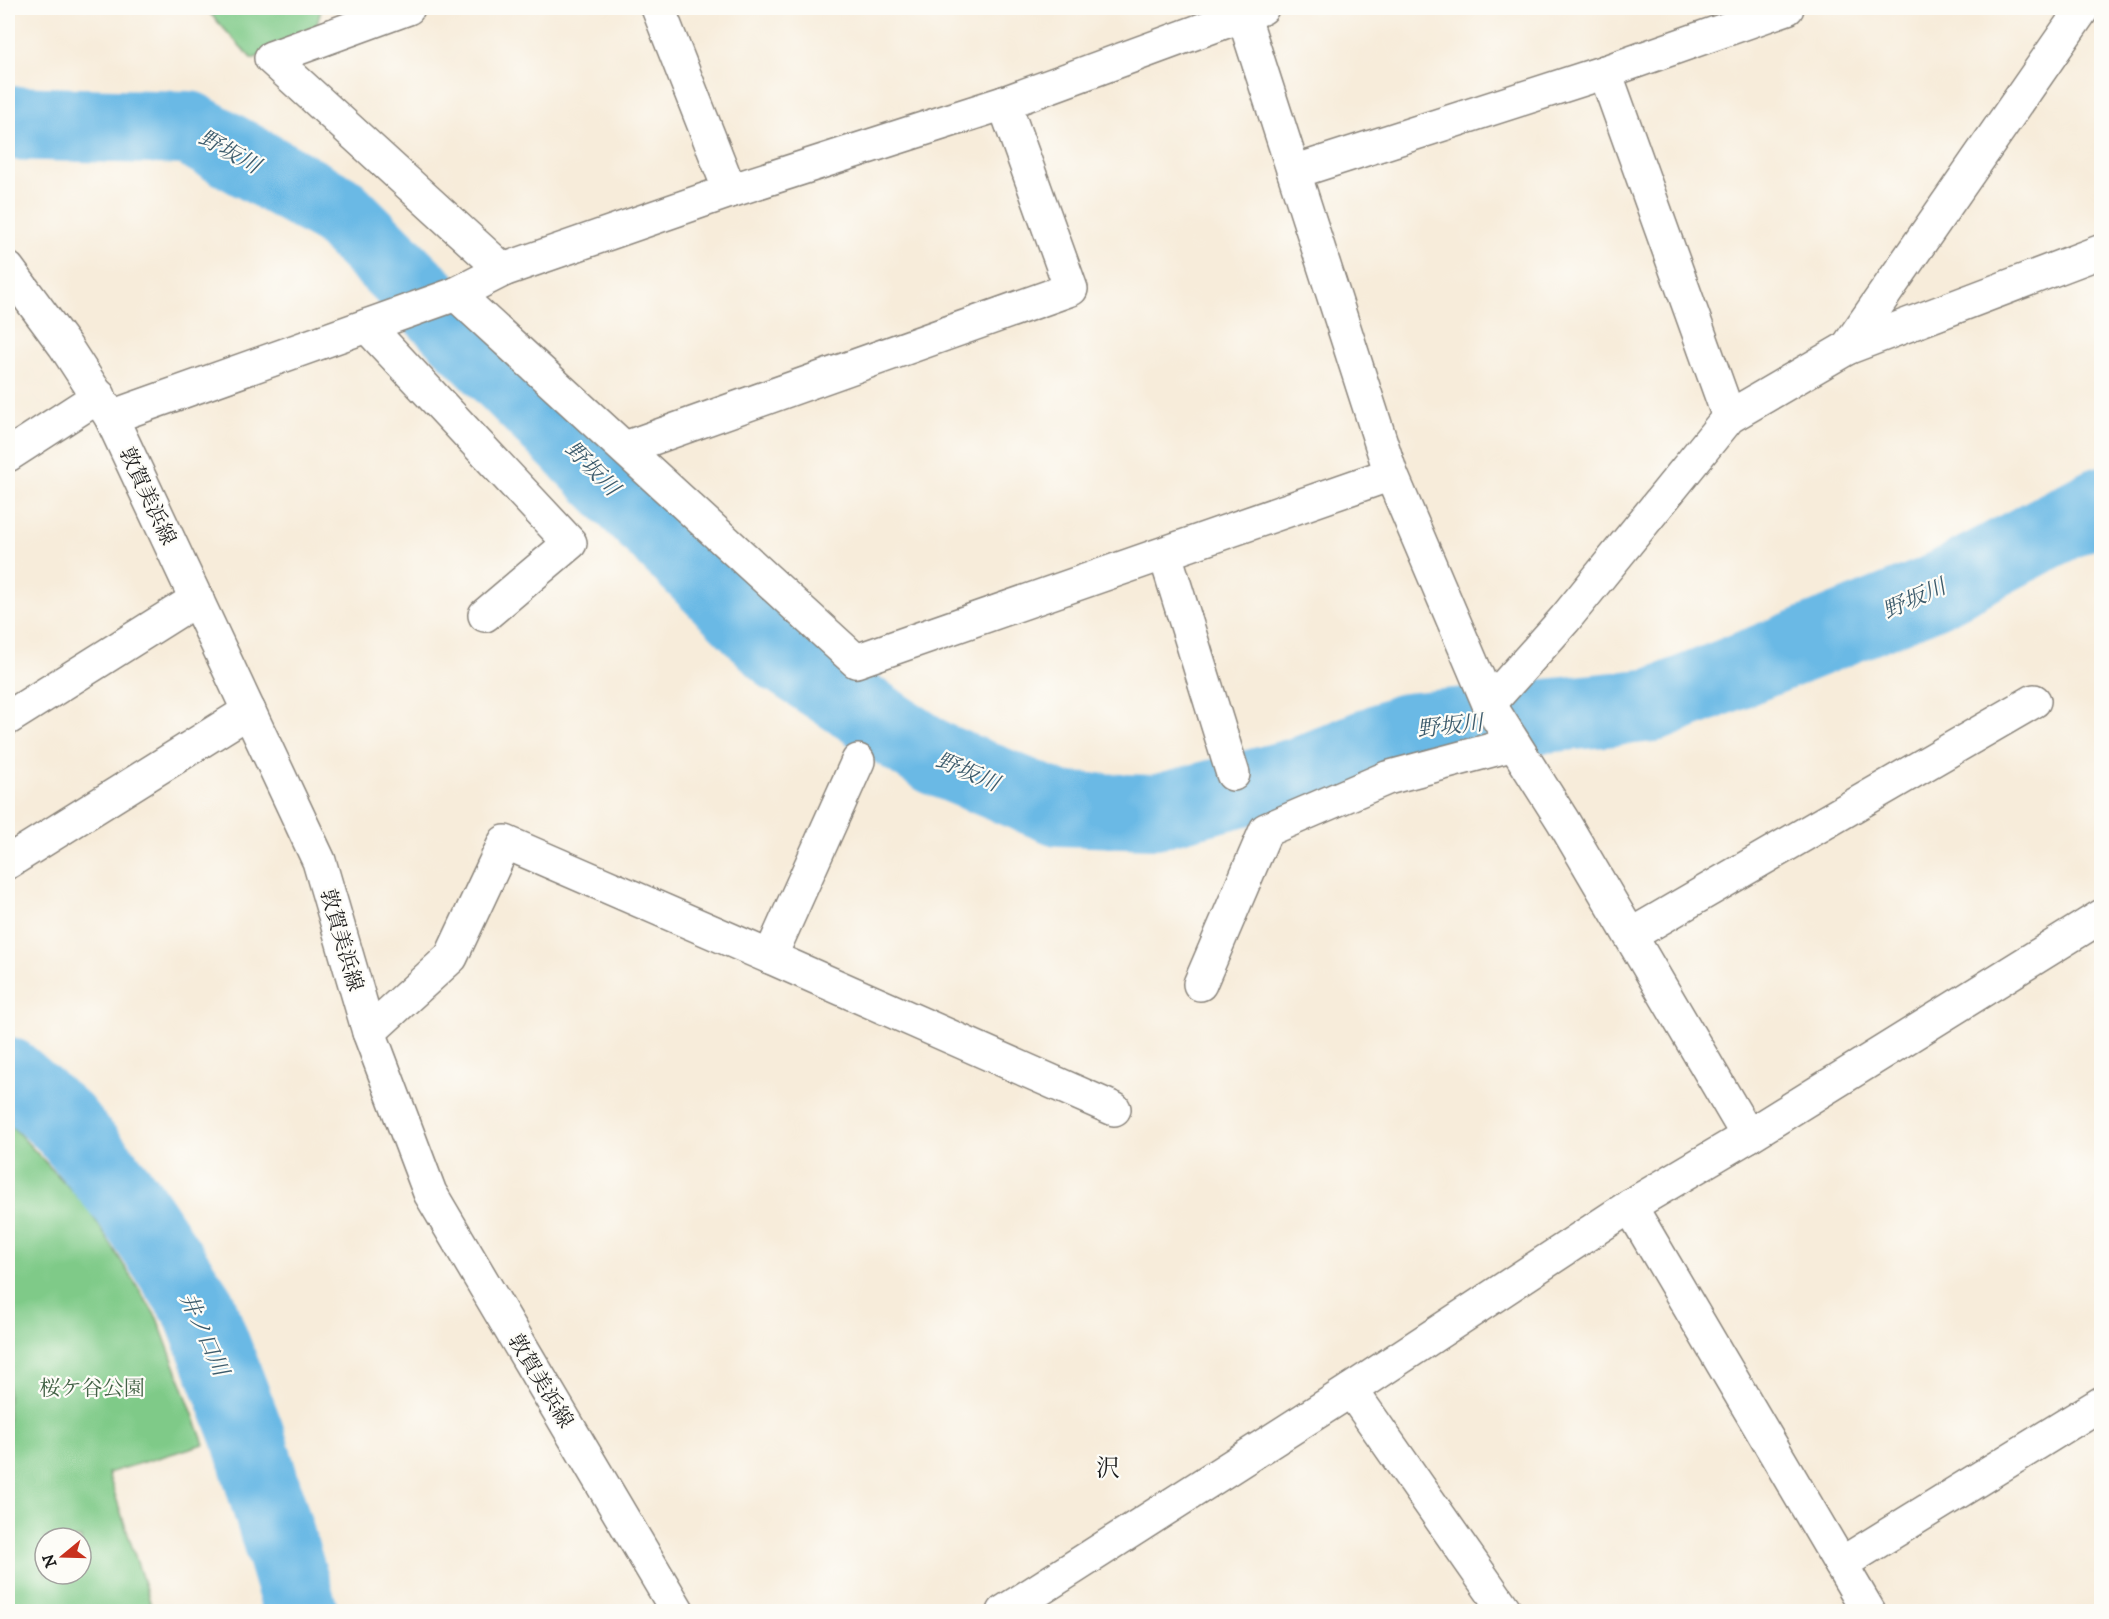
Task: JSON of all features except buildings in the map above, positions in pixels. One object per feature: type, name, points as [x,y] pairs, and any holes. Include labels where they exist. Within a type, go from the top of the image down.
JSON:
[{"type":"street","points":[[408,8],[343,19],[271,58],[503,270]]},
{"type":"street","points":[[658,8],[730,191]]},
{"type":"street","points":[[1294,172],[1605,72],[1787,8]]},
{"type":"street","points":[[1846,348],[2083,8]]},
{"type":"street","points":[[8,455],[105,407],[367,326],[456,294],[503,270],[730,191],[1004,103],[1249,10],[1294,172],[1391,474],[1489,704],[1631,935],[1748,1136]]},
{"type":"street","points":[[1605,72],[1729,417]]},
{"type":"street","points":[[625,448],[1071,289],[1004,103]]},
{"type":"street","points":[[1489,704],[1564,619],[1729,417],[1846,348],[2102,251]]},
{"type":"street","name":"敦賀美浜線","points":[[8,268],[65,346],[105,407],[319,861],[369,1032],[430,1193],[678,1611]]},
{"type":"street","points":[[456,294],[856,661],[1391,474]]},
{"type":"street","points":[[367,326],[570,543],[485,615]]},
{"type":"street","points":[[1166,554],[1233,774]]},
{"type":"street","points":[[8,718],[197,599]]},
{"type":"street","points":[[1631,935],[2034,701]]},
{"type":"street","points":[[8,862],[249,711]]},
{"type":"street","points":[[1200,984],[1266,830],[1387,778],[1514,744]]},
{"type":"street","points":[[770,957],[858,761]]},
{"type":"street","points":[[369,1032],[451,957],[505,842],[1114,1109]]},
{"type":"street","points":[[1004,1611],[1351,1390],[1630,1206],[1748,1136],[2102,916]]},
{"type":"street","points":[[1630,1206],[1869,1611]]},
{"type":"street","points":[[1351,1390],[1506,1611]]},
{"type":"street","points":[[1841,1564],[2102,1403]]},
{"type":"green space","points":[[205,8],[320,8],[321,10],[314,35],[252,59]]},
{"type":"green space","name":"桜ケ谷公園","points":[[8,1122],[88,1208],[157,1318],[204,1444],[108,1473],[153,1611],[8,1611]]},
{"type":"waterway","name":"野坂川","points":[[8,123],[189,128],[339,212],[783,657],[935,758],[1059,809],[1155,812],[1303,773],[1406,730],[1654,705],[1932,593],[2102,503]]},
{"type":"waterway","name":"井ノ口川","points":[[8,1074],[63,1122],[128,1201],[199,1308],[247,1433],[301,1612]]},
{"type":"district","name":"沢","points":[[1108,1468]]}]
